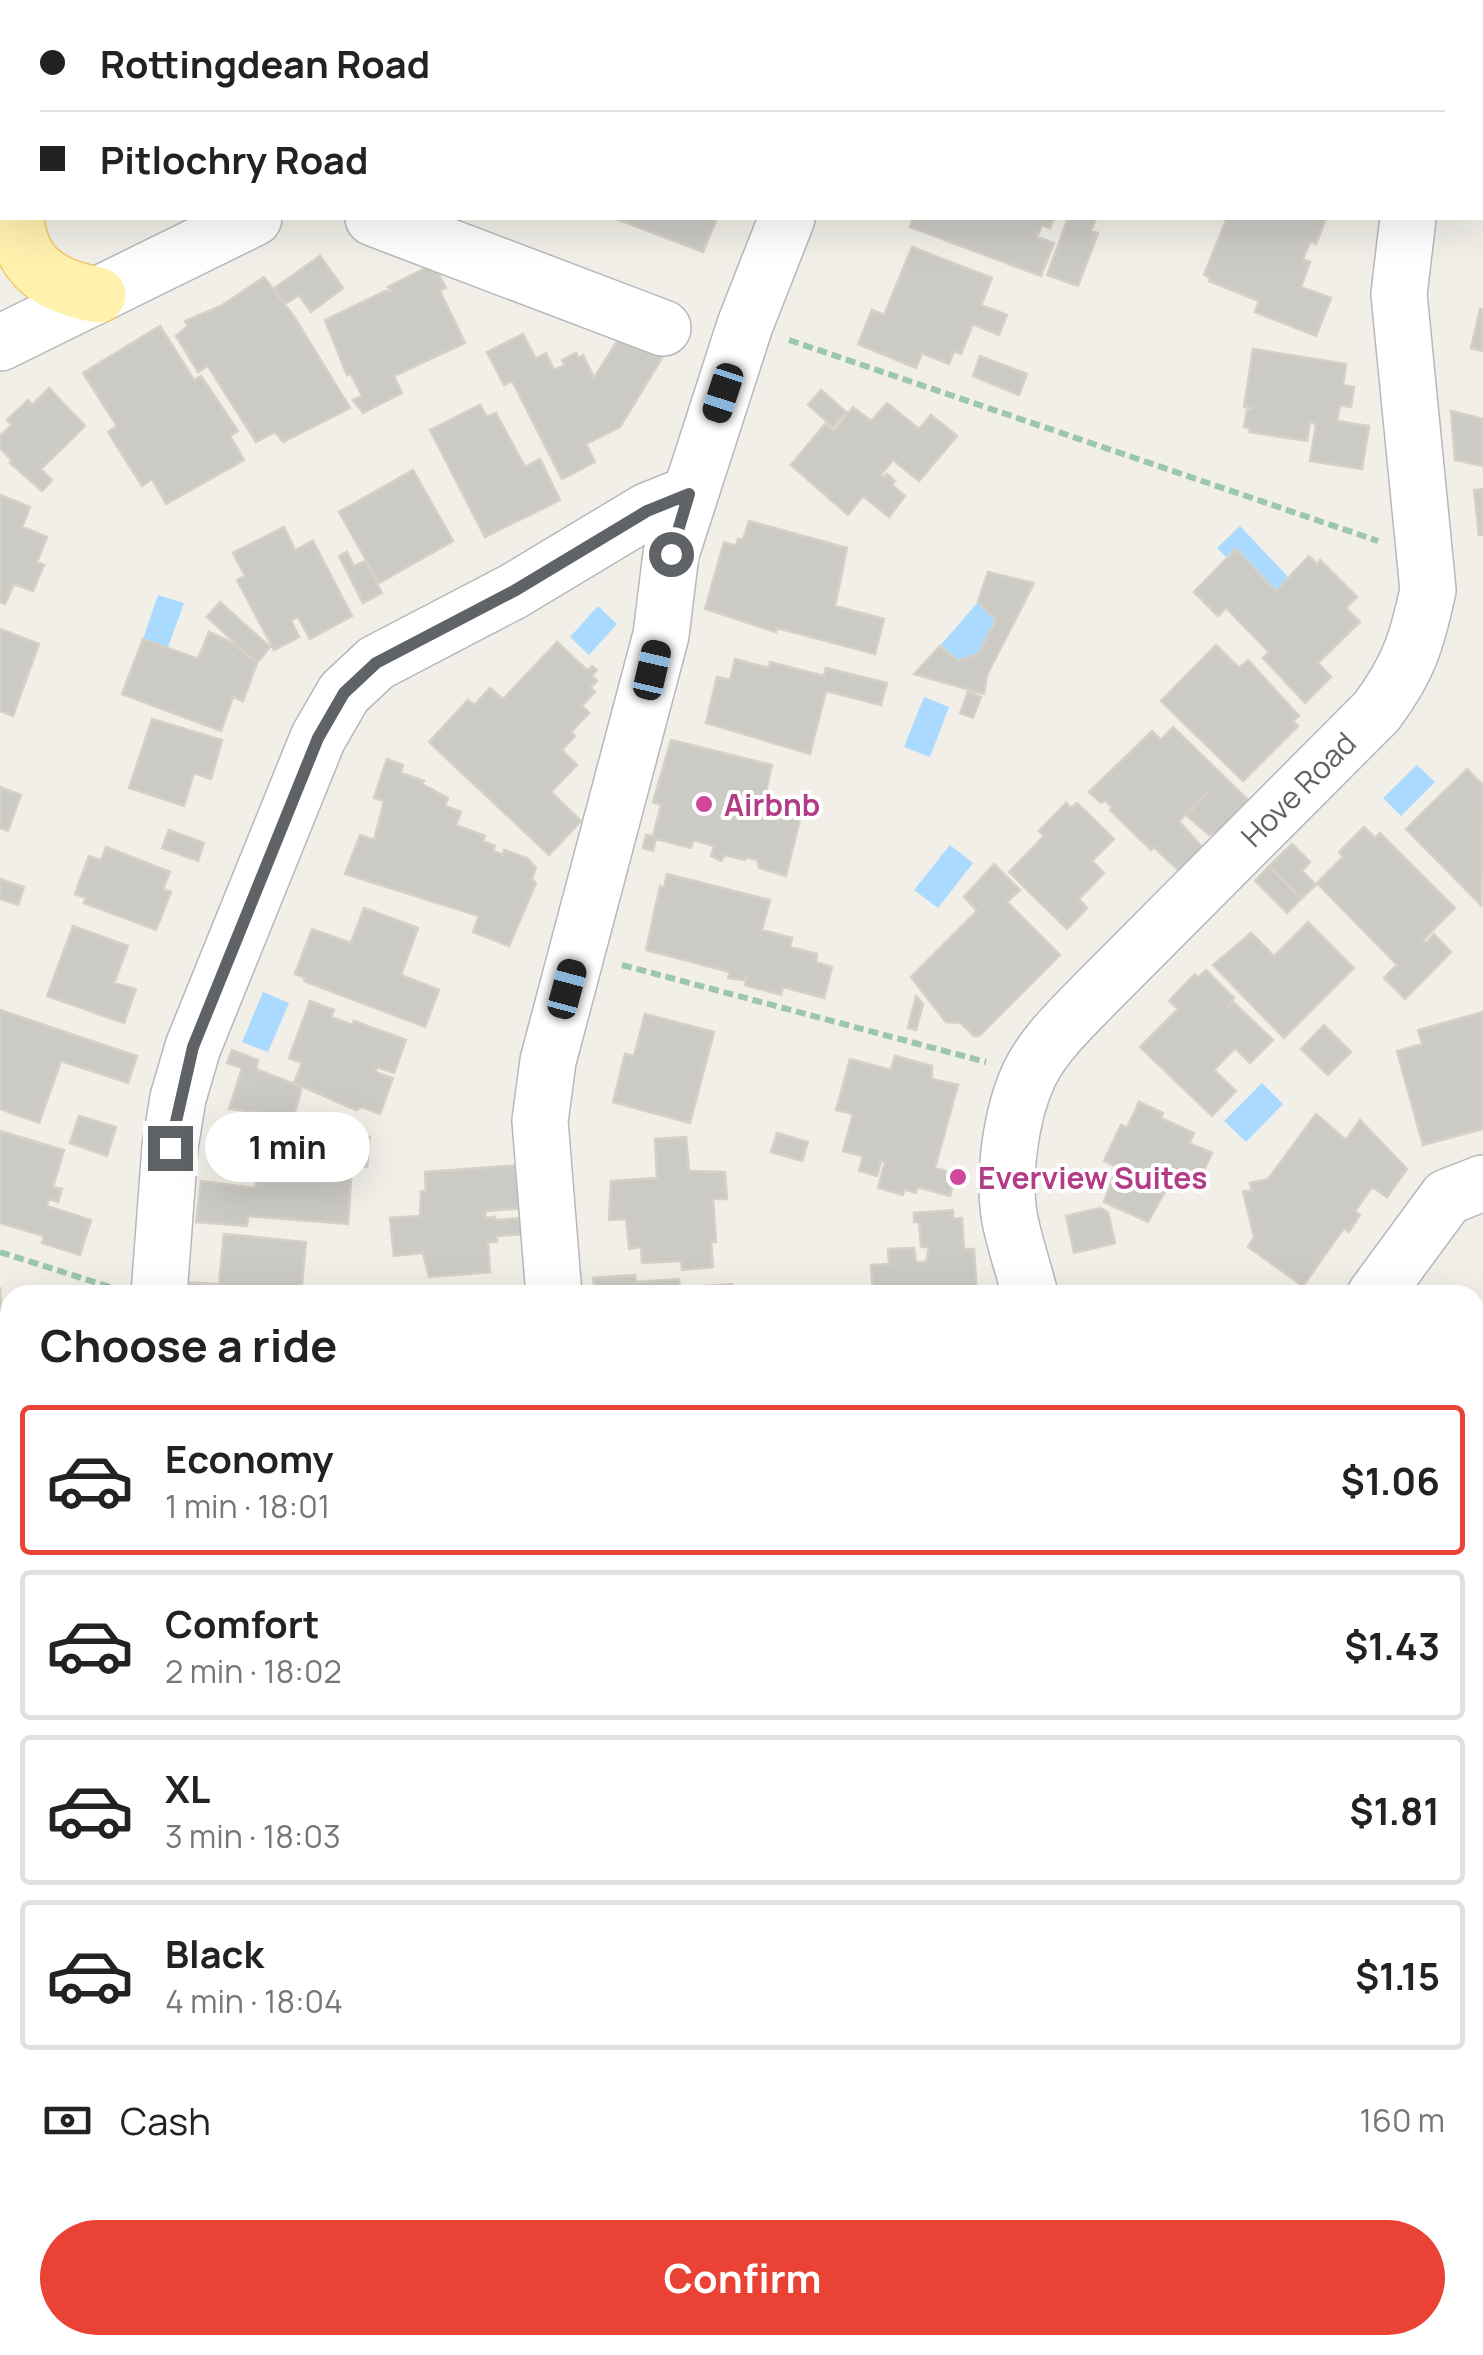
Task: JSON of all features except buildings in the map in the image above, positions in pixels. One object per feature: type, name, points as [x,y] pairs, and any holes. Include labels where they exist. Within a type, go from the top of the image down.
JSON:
[{"type":"main road","points":[[16,220],[22,245],[37,273],[98,296]]},
{"type":"street","points":[[0,343],[250,220]]},
{"type":"street","points":[[378,220],[664,328]]},
{"type":"street","points":[[553,1285],[540,1120],[548,1061],[627,773],[660,635],[671,554],[746,325],[786,220]]},
{"type":"street","name":"Hove Road","points":[[1027,1285],[1010,1216],[1010,1160],[1017,1113],[1030,1074],[1055,1036],[1092,996],[1385,700],[1402,678],[1418,636],[1428,590],[1399,294],[1408,220]]},
{"type":"street","points":[[138,1285],[193,1047],[318,738],[344,693],[376,663],[514,591],[647,511],[689,494]]},
{"type":"street","points":[[1382,1285],[1447,1198],[1483,1183]]},
{"type":"path","points":[[746,325],[1426,558]]},
{"type":"path","points":[[577,953],[1030,1074]]},
{"type":"path","points":[[0,1252],[112,1285]]},
{"type":"water","points":[[1240,526],[1289,578],[1276,591],[1237,549],[1227,558],[1217,548]]},
{"type":"water","points":[[158,595],[184,603],[168,647],[143,639]]},
{"type":"water","points":[[978,602],[996,620],[978,654],[958,661],[940,646]]},
{"type":"water","points":[[598,606],[617,624],[589,655],[570,637]]},
{"type":"water","points":[[924,697],[949,707],[930,757],[904,747]]},
{"type":"water","points":[[1417,765],[1435,782],[1401,816],[1383,798]]},
{"type":"water","points":[[950,845],[973,863],[938,908],[914,890]]},
{"type":"water","points":[[263,992],[289,1003],[268,1052],[242,1042]]},
{"type":"water","points":[[1262,1083],[1283,1104],[1246,1142],[1224,1121]]},
{"type":"place","name":"Airbnb","points":[[704,804]]},
{"type":"place","name":"Everview Suites","points":[[958,1177]]},
{"type":"route","points":[[170,1148],[178,1098],[193,1047],[318,738],[344,693],[376,663],[514,591],[647,511],[689,494],[671,554]]}]
